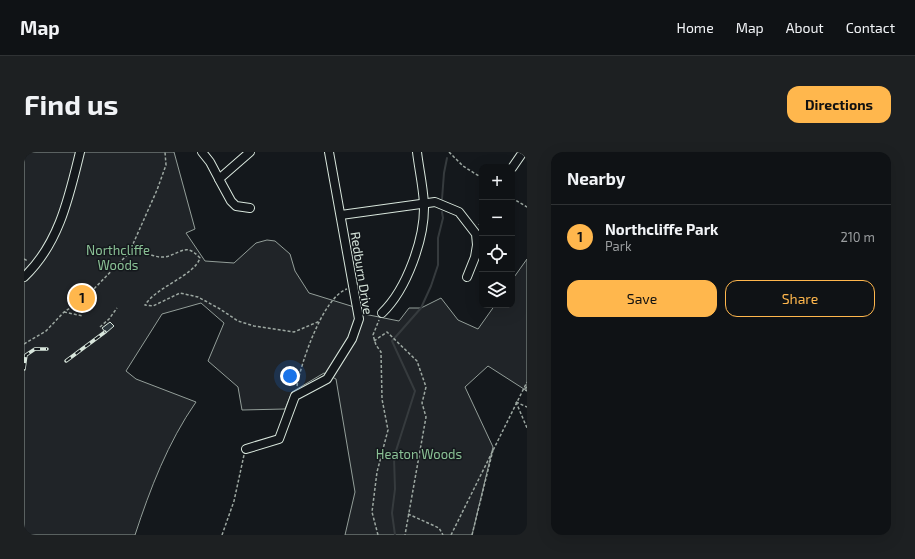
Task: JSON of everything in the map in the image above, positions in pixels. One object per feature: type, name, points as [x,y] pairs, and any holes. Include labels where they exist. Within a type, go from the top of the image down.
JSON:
[{"type":"street","points":[[24,277],[37,265],[47,251],[69,200],[80,152]]},
{"type":"street","points":[[202,152],[210,162],[231,202],[236,206],[250,208]]},
{"type":"street","points":[[219,178],[250,152]]},
{"type":"street","name":"Redburn Drive","points":[[295,396],[327,379],[352,339],[359,319],[329,152]]},
{"type":"street","points":[[382,313],[396,296],[414,260],[423,219],[424,203],[417,152]]},
{"type":"street","points":[[515,164],[523,152]]},
{"type":"street","points":[[341,215],[434,202],[459,212],[476,234],[477,246],[475,257],[467,277]]},
{"type":"street","points":[[246,449],[279,439],[295,396]]},
{"type":"path","points":[[24,344],[46,331],[64,312],[85,298],[129,253],[134,245],[166,165],[165,152]]},
{"type":"path","points":[[449,152],[463,166],[479,176]]},
{"type":"path","points":[[515,200],[527,207]]},
{"type":"path","points":[[134,245],[145,254],[168,256],[178,250],[188,249],[195,252],[200,258],[195,267],[180,276],[175,283],[158,292],[145,305],[153,306],[180,292],[198,297],[238,321],[254,326],[294,332],[320,321]]},
{"type":"path","points":[[295,396],[300,369],[325,308],[343,290],[353,288]]},
{"type":"path","points":[[100,327],[109,319],[117,308]]},
{"type":"path","points":[[64,312],[76,316],[82,316]]},
{"type":"path","points":[[378,535],[372,512],[377,472],[388,430],[382,399],[381,352],[374,341],[373,334],[382,313]]},
{"type":"path","points":[[374,341],[387,332],[417,361],[426,387],[422,403],[426,417],[405,535]]},
{"type":"path","points":[[451,535],[527,382]]},
{"type":"path","points":[[516,402],[527,408]]},
{"type":"path","points":[[516,402],[527,428]]},
{"type":"path","points":[[472,535],[494,446]]},
{"type":"path","points":[[222,535],[234,501],[246,449]]},
{"type":"path","points":[[408,514],[439,528],[443,535]]},
{"type":"green space","points":[[24,152],[174,152],[195,229],[186,233],[205,261],[234,263],[256,243],[267,240],[275,241],[290,254],[295,271],[309,293],[351,306],[364,314],[399,321],[409,308],[421,308],[441,298],[458,320],[478,329],[493,308],[515,308],[515,276],[527,259],[527,391],[488,366],[465,387],[493,447],[472,535],[345,535],[355,492],[336,379],[324,373],[292,392],[285,409],[242,410],[238,387],[208,361],[224,323],[201,303],[162,314],[126,371],[136,379],[196,402],[168,450],[147,500],[135,535],[24,535]]},
{"type":"building","points":[[110,322],[114,326],[106,333],[102,328]]},
{"type":"waterway","points":[[442,199],[447,158]]},
{"type":"waterway","points":[[395,535],[392,513],[395,489],[394,457],[415,391],[392,341],[421,308],[431,286],[438,265],[438,238],[443,218],[442,212]]},
{"type":"railway","points":[[66,361],[105,332]]},
{"type":"railway","points":[[24,369],[26,355],[35,349],[47,349]]},
{"type":"place","name":"Northcliffe Park","points":[[82,298]]},
{"type":"park label","name":"Northcliffe Woods","points":[[118,258]]},
{"type":"park label","name":"Heaton Woods","points":[[419,454]]}]
